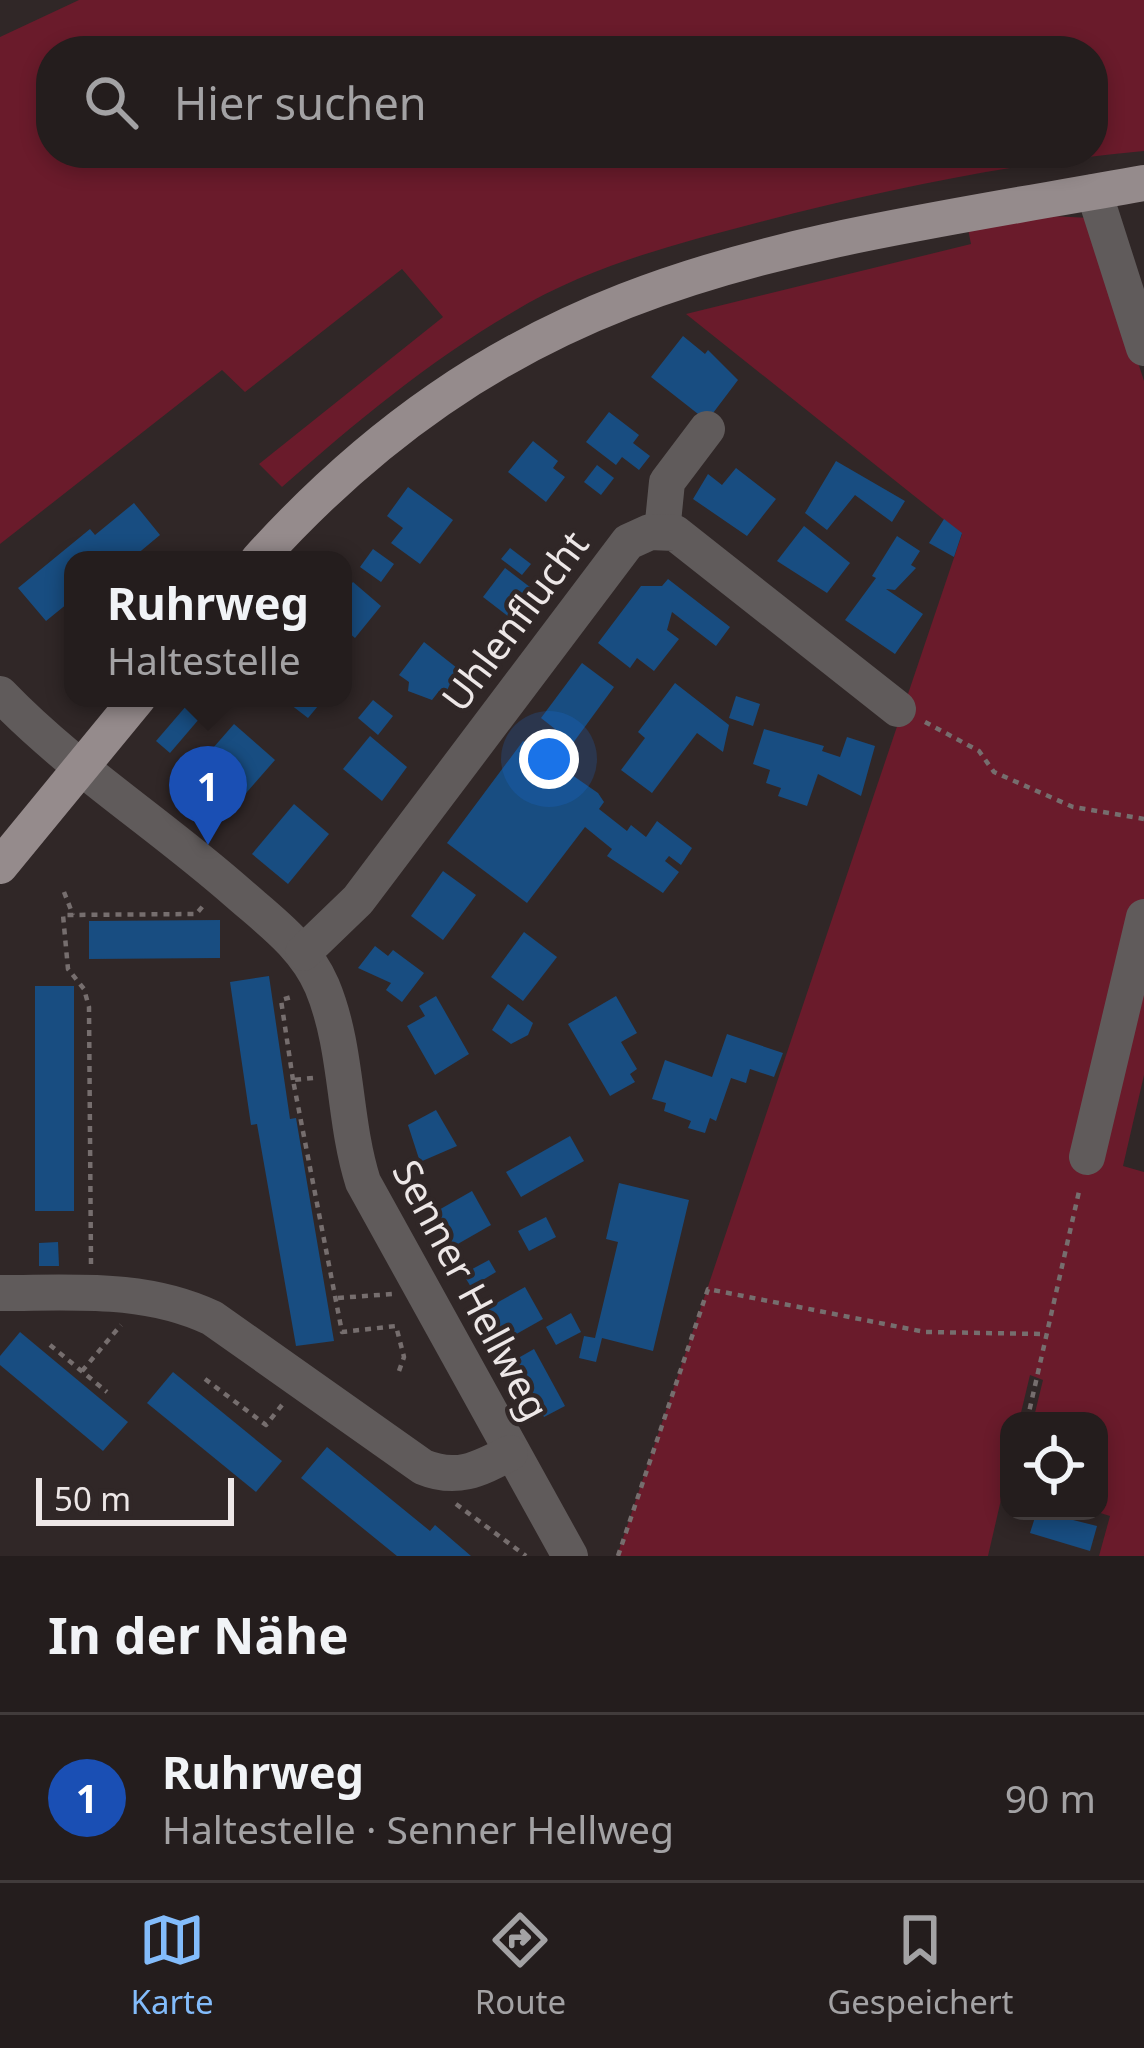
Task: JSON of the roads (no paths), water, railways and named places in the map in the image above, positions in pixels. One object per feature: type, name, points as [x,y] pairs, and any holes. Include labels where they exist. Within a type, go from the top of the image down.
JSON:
[{"type":"main road","points":[[267,551],[333,483],[420,411],[511,351],[594,310],[683,277],[814,242],[1144,183]]},
{"type":"main road","points":[[0,866],[131,707]]},
{"type":"street","points":[[1094,192],[1144,348]]},
{"type":"street","points":[[707,428],[667,482],[662,532],[675,533],[898,709]]},
{"type":"street","name":"Uhlenflucht","points":[[303,952],[358,899],[628,542],[662,532]]},
{"type":"street","name":"Senner Hellweg","points":[[0,694],[303,952],[323,988],[363,1182],[569,1556]]},
{"type":"street","points":[[1088,1157],[1144,917]]},
{"type":"street","points":[[0,1293],[131,1293],[181,1304],[212,1318],[423,1467],[445,1474],[469,1473],[510,1453]]},
{"type":"place","name":"Ruhrweg","points":[[208,845]]}]
